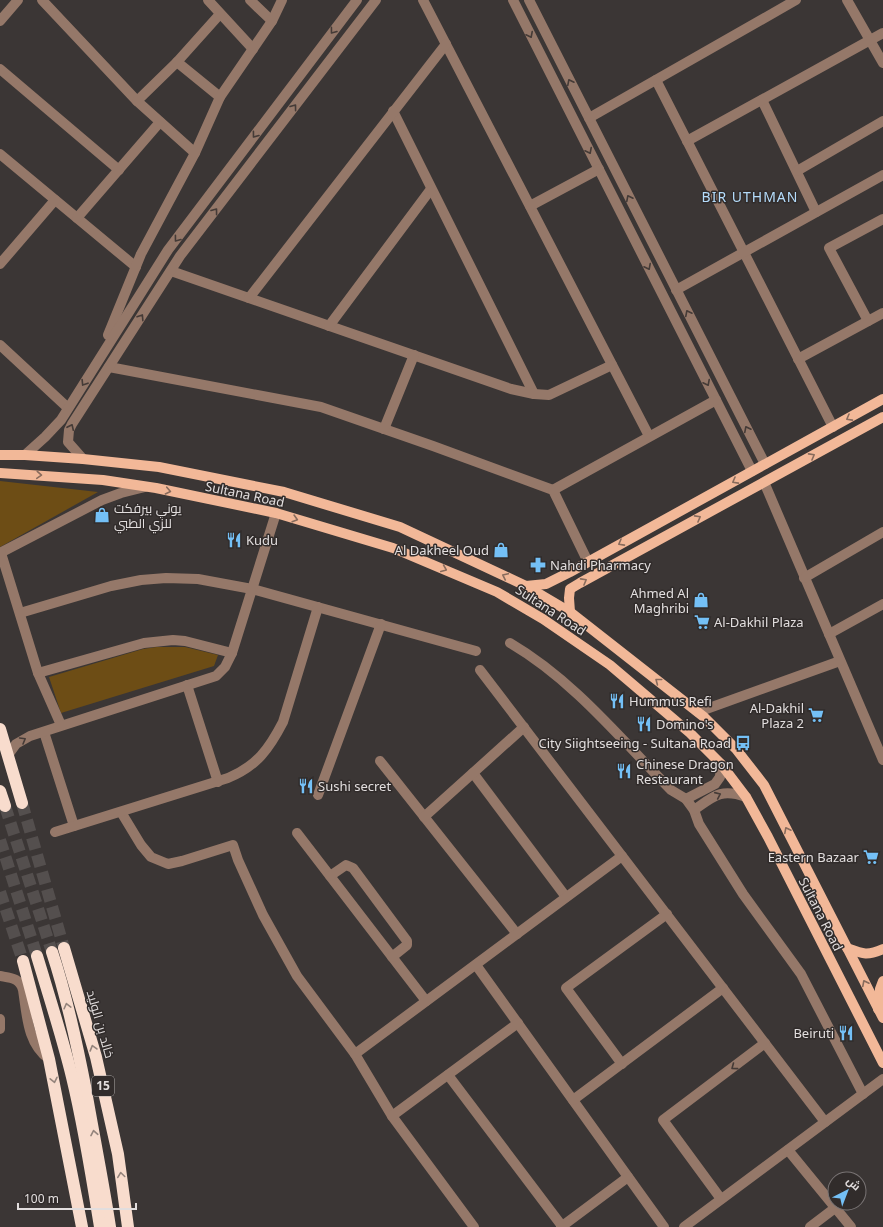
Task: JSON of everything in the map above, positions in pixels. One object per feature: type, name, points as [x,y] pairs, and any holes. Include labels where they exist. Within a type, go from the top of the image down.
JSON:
[{"type":"highway","points":[[0,729],[22,803]]},
{"type":"highway","points":[[0,791],[5,806]]},
{"type":"highway","name":"خالد بن الوليد","points":[[64,948],[96,1057],[118,1154],[128,1227]]},
{"type":"highway","points":[[52,952],[59,973],[77,1047],[100,1164],[110,1227]]},
{"type":"highway","points":[[37,956],[58,1024],[72,1078],[82,1123],[100,1227]]},
{"type":"highway","points":[[23,960],[49,1059],[82,1227]]},
{"type":"main road","points":[[526,586],[546,584],[588,562],[883,399]]},
{"type":"main road","points":[[570,612],[570,589],[883,417]]},
{"type":"main road","name":"Sultana Road","points":[[0,455],[25,455],[159,467],[284,492],[400,527],[526,586],[570,612],[698,712],[736,749],[764,785],[881,1013]]},
{"type":"main road","name":"Sultana Road","points":[[0,473],[102,480],[156,488],[276,513],[393,548],[505,596],[543,619],[610,665],[690,733],[720,764],[746,797],[768,837],[883,1063]]},
{"type":"main road","points":[[847,948],[863,954],[883,949]]},
{"type":"main road","points":[[881,1013],[880,989],[883,981]]},
{"type":"street","points":[[0,21],[18,0]]},
{"type":"street","points":[[42,0],[137,101],[195,153]]},
{"type":"street","points":[[208,0],[253,49]]},
{"type":"street","points":[[250,0],[272,21]]},
{"type":"street","points":[[98,361],[141,254],[195,153],[220,97],[272,21],[282,0]]},
{"type":"street","points":[[25,455],[61,420],[168,250],[357,0]]},
{"type":"street","points":[[83,460],[68,442],[69,430],[109,367],[180,256],[376,0]]},
{"type":"street","points":[[423,0],[649,436]]},
{"type":"street","points":[[513,0],[752,471]]},
{"type":"street","points":[[529,0],[765,464]]},
{"type":"street","points":[[588,118],[796,0]]},
{"type":"street","points":[[846,0],[883,63]]},
{"type":"street","points":[[137,101],[177,62],[220,14]]},
{"type":"street","points":[[687,141],[883,33]]},
{"type":"street","points":[[249,298],[446,44]]},
{"type":"street","points":[[177,62],[220,97]]},
{"type":"street","points":[[0,69],[119,170]]},
{"type":"street","points":[[656,80],[833,427]]},
{"type":"street","points":[[762,100],[816,212]]},
{"type":"street","points":[[393,111],[534,394]]},
{"type":"street","points":[[797,171],[883,121]]},
{"type":"street","points":[[77,218],[160,122]]},
{"type":"street","points":[[0,154],[136,267]]},
{"type":"street","points":[[530,206],[599,169]]},
{"type":"street","points":[[676,290],[883,175]]},
{"type":"street","points":[[329,326],[431,189]]},
{"type":"street","points":[[0,264],[55,200]]},
{"type":"street","points":[[868,321],[829,248],[883,219]]},
{"type":"street","points":[[171,271],[511,389],[534,394],[549,395],[612,365]]},
{"type":"street","points":[[798,359],[883,313]]},
{"type":"street","points":[[0,345],[68,408]]},
{"type":"street","points":[[384,429],[414,355]]},
{"type":"street","points":[[109,367],[321,407],[553,490],[588,562]]},
{"type":"street","points":[[553,490],[716,400]]},
{"type":"street","points":[[764,482],[883,760]]},
{"type":"street","points":[[61,726],[38,672],[1,553],[102,500],[121,493],[145,487]]},
{"type":"street","points":[[8,755],[21,740],[216,676],[225,667],[232,653],[276,513]]},
{"type":"street","points":[[804,578],[883,532]]},
{"type":"street","points":[[20,613],[111,586],[141,580],[166,578],[198,579],[252,589],[476,650]]},
{"type":"street","points":[[829,634],[883,604]]},
{"type":"street","points":[[55,832],[218,782],[242,773],[253,765],[275,737],[283,722],[318,607]]},
{"type":"street","points":[[318,795],[381,624]]},
{"type":"street","points":[[38,672],[157,641],[185,641],[232,653]]},
{"type":"street","points":[[510,643],[533,656],[560,679],[593,709],[671,790],[686,799],[694,810],[699,824],[743,894],[801,974],[863,1094]]},
{"type":"street","points":[[698,712],[840,661]]},
{"type":"street","points":[[480,670],[826,1122]]},
{"type":"street","points":[[188,685],[218,782]]},
{"type":"street","points":[[424,817],[524,727]]},
{"type":"street","points":[[44,732],[74,826]]},
{"type":"street","points":[[380,761],[517,934]]},
{"type":"street","points":[[686,799],[715,784],[720,777],[720,764]]},
{"type":"street","points":[[473,773],[566,897]]},
{"type":"street","points":[[694,810],[723,793],[733,793],[746,797]]},
{"type":"street","points":[[121,812],[141,845],[151,857],[168,864],[233,845],[238,860],[263,915],[297,976],[355,1054],[392,1116],[474,1227]]},
{"type":"street","points":[[297,833],[426,1001]]},
{"type":"street","points":[[355,1054],[622,856]]},
{"type":"street","points":[[330,876],[346,865],[353,868],[407,941],[407,945],[392,957]]},
{"type":"street","points":[[622,1064],[566,988],[667,914]]},
{"type":"street","points":[[476,964],[664,1227]]},
{"type":"street","points":[[0,976],[12,978],[21,984],[32,1037],[37,1047],[49,1059]]},
{"type":"street","points":[[573,1100],[723,988]]},
{"type":"street","points":[[0,1019],[0,1029]]},
{"type":"street","points":[[392,1116],[518,1023]]},
{"type":"street","points":[[721,1199],[663,1120],[765,1043]]},
{"type":"street","points":[[448,1075],[561,1227],[628,1177]]},
{"type":"street","points":[[684,1227],[883,1080]]},
{"type":"street","points":[[788,1150],[827,1198]]},
{"type":"street","points":[[810,1227],[831,1211]]},
{"type":"street","points":[[838,1211],[851,1227]]},
{"type":"shaded area","points":[[0,481],[98,492],[0,547]]},
{"type":"shaded area","points":[[157,647],[185,647],[218,655],[214,666],[61,713],[49,677],[143,649]]},
{"type":"tunnel","points":[[22,803],[64,948]]},
{"type":"tunnel","points":[[5,806],[52,952]]},
{"type":"tunnel","points":[[0,840],[37,956]]},
{"type":"tunnel","points":[[0,892],[23,961]]},
{"type":"place","name":"يوني بيرفكت للزي الطبي","points":[[102,515]]},
{"type":"place","name":"Kudu","points":[[234,540]]},
{"type":"place","name":"Al Dakheel Oud","points":[[501,550]]},
{"type":"place","name":"Nahdi Pharmacy","points":[[538,565]]},
{"type":"place","name":"Ahmed Al Maghribi","points":[[701,600]]},
{"type":"place","name":"Al-Dakhil Plaza","points":[[702,622]]},
{"type":"place","name":"Hummus Refi","points":[[617,701]]},
{"type":"place","name":"Al-Dakhil Plaza 2","points":[[816,715]]},
{"type":"place","name":"Domino's","points":[[644,724]]},
{"type":"place","name":"City Siightseeing - Sultana Road","points":[[743,743]]},
{"type":"place","name":"Chinese Dragon Restaurant","points":[[624,771]]},
{"type":"place","name":"Sushi secret","points":[[306,786]]},
{"type":"place","name":"Eastern Bazaar","points":[[871,857]]},
{"type":"place","name":"Beiruti","points":[[846,1033]]},
{"type":"district","name":"BIR UTHMAN","points":[[750,197]]}]
